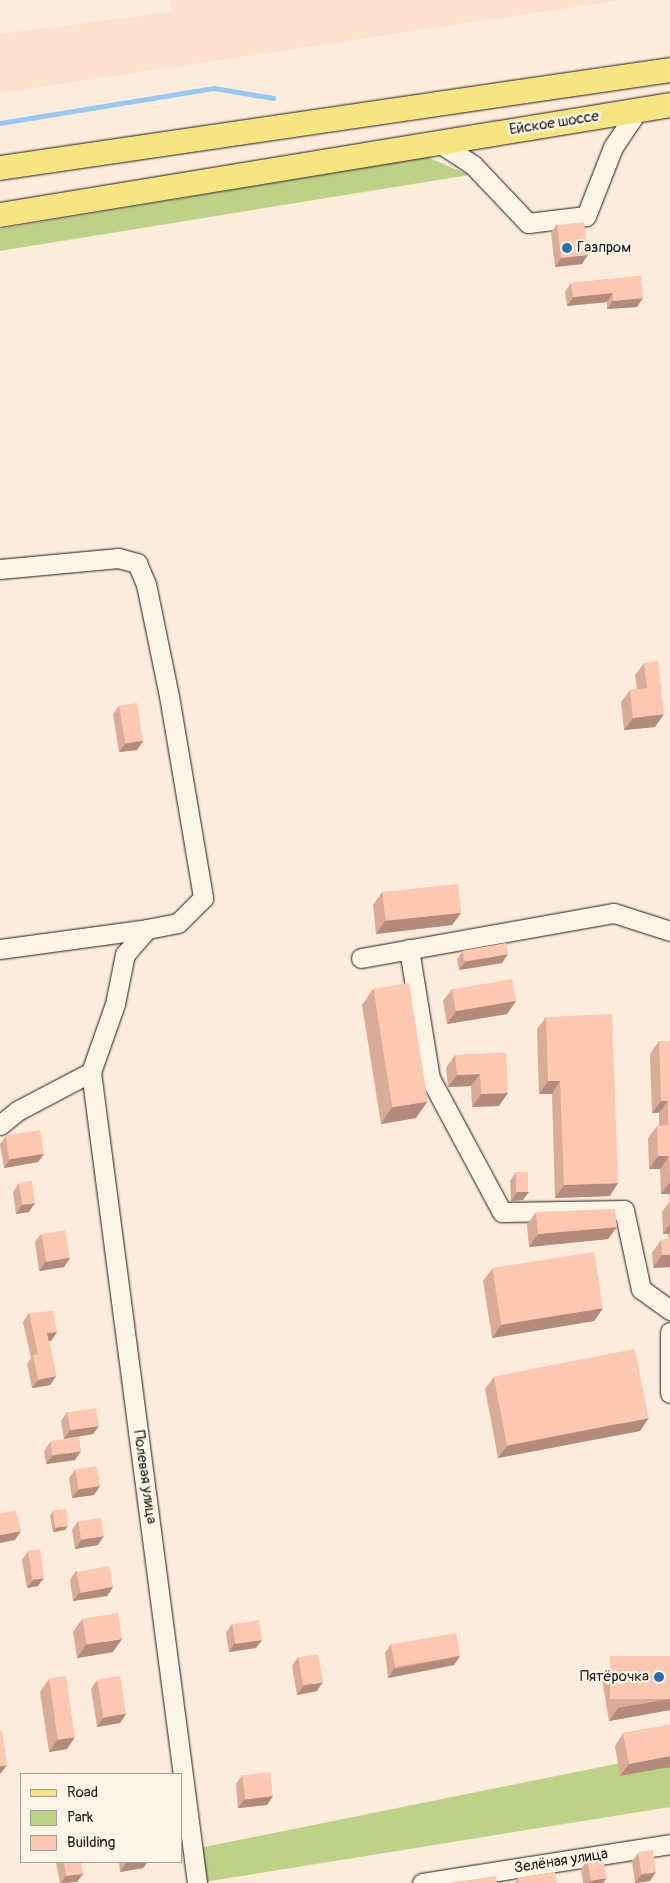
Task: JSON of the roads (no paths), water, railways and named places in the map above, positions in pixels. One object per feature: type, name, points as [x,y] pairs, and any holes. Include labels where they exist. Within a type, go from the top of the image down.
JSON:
[{"type":"main road","points":[[0,168],[440,106],[670,70]]},
{"type":"main road","name":"Ейское шоссе","points":[[0,215],[670,105]]},
{"type":"street","points":[[438,142],[473,165],[528,223],[586,216],[613,147],[638,110]]},
{"type":"street","points":[[0,569],[118,558],[137,563],[146,584],[203,898],[178,923],[0,949]]},
{"type":"street","points":[[361,958],[614,913],[670,932]]},
{"type":"street","points":[[0,1125],[17,1111],[91,1072],[115,1004],[125,954],[147,929]]},
{"type":"street","points":[[409,949],[430,1078],[502,1212],[624,1210],[640,1289],[670,1310]]},
{"type":"street","name":"Полевая улица","points":[[91,1072],[197,1883]]},
{"type":"street","points":[[670,1332],[670,1393]]},
{"type":"street","name":"Зелёная улица","points":[[422,1883],[670,1844]]},
{"type":"waterway","points":[[0,123],[214,88],[273,98]]},
{"type":"place","name":"Газпром","points":[[567,248]]},
{"type":"place","name":"Пятёрочка","points":[[659,1677]]}]
